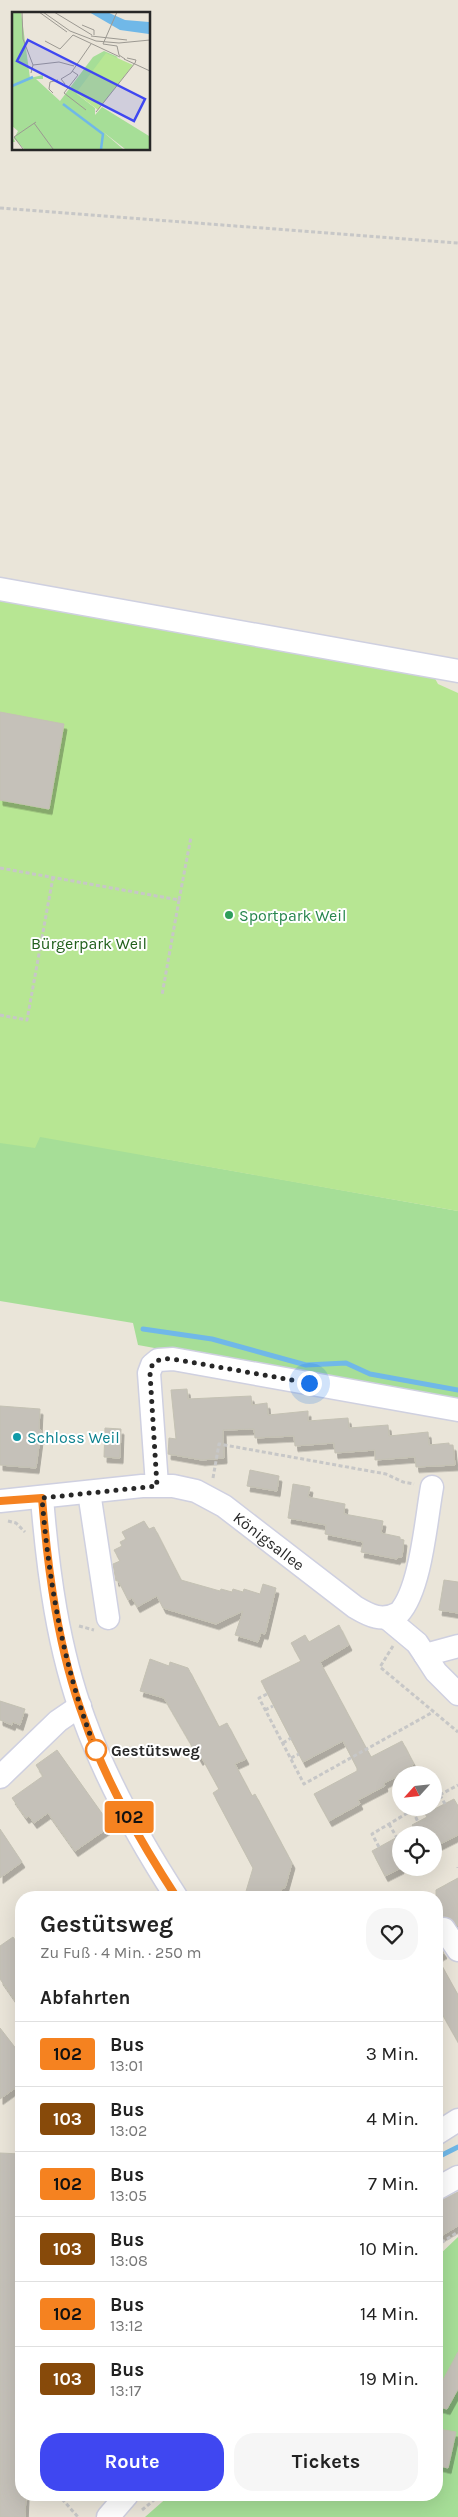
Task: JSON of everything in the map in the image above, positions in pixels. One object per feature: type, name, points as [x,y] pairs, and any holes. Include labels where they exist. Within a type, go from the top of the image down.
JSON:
[{"type":"street","points":[[0,589],[458,671]]},
{"type":"street","points":[[157,1486],[150,1373],[152,1365],[162,1359],[173,1359],[458,1410]]},
{"type":"street","name":"Königsallee","points":[[0,1501],[157,1486],[184,1488],[207,1496],[355,1607],[372,1617],[395,1625]]},
{"type":"street","points":[[432,1487],[420,1560],[407,1601],[399,1613],[395,1625],[417,1643],[436,1672],[458,1694]]},
{"type":"street","points":[[89,1492],[108,1618]]},
{"type":"street","points":[[42,1498],[49,1568],[59,1623],[80,1706],[110,1782],[146,1848],[173,1891]]},
{"type":"street","points":[[425,1655],[458,1646]]},
{"type":"street","points":[[0,1777],[58,1722],[80,1706]]},
{"type":"street","points":[[444,1928],[458,1950]]},
{"type":"street","points":[[443,2130],[458,2120]]},
{"type":"street","points":[[443,2186],[458,2178]]},
{"type":"street","points":[[108,2517],[133,2504]]},
{"type":"path","points":[[0,208],[458,243]]},
{"type":"path","points":[[162,995],[191,837]]},
{"type":"path","points":[[0,868],[179,900]]},
{"type":"path","points":[[0,1015],[27,1020],[53,877]]},
{"type":"path","points":[[207,1496],[219,1444],[386,1474],[402,1482],[432,1487]]},
{"type":"path","points":[[59,1623],[70,1623],[85,1629],[94,1630],[106,1625],[108,1618]]},
{"type":"path","points":[[395,1625],[380,1667],[458,1732]]},
{"type":"path","points":[[267,1694],[259,1698],[304,1784],[433,1712]]},
{"type":"path","points":[[265,1710],[273,1706]]},
{"type":"path","points":[[283,1743],[291,1738]]},
{"type":"path","points":[[291,1758],[299,1754]]},
{"type":"path","points":[[442,1794],[458,1785]]},
{"type":"path","points":[[442,1799],[445,1804]]},
{"type":"path","points":[[379,1847],[372,1834],[404,1816]]},
{"type":"path","points":[[415,1816],[418,1822]]},
{"type":"path","points":[[390,1824],[392,1828]]},
{"type":"path","points":[[443,2242],[458,2232]]},
{"type":"path","points":[[64,2501],[78,2517]]},
{"type":"green space","name":"Sportpark Weil","points":[[0,594],[432,673],[438,684],[458,693],[458,1211],[40,1137],[35,1148],[0,1143]]},
{"type":"green space","points":[[0,847],[144,1155],[458,1211],[458,1403],[138,1345],[133,1323],[0,1301]]},
{"type":"green space","points":[[458,2237],[458,2517],[145,2517],[163,2501],[443,2501],[443,2251]]},
{"type":"building","points":[[0,712],[64,724],[49,809],[0,800]]},
{"type":"building","points":[[187,1389],[188,1399],[251,1396],[252,1405],[267,1403],[268,1415],[308,1411],[308,1421],[348,1418],[349,1428],[388,1425],[389,1436],[428,1432],[429,1445],[449,1443],[449,1445],[453,1445],[455,1465],[416,1467],[415,1457],[375,1460],[375,1450],[335,1453],[334,1443],[295,1446],[294,1436],[255,1438],[254,1429],[223,1430],[224,1458],[202,1460],[168,1454],[169,1438],[176,1439],[171,1390]]},
{"type":"building","name":"Schloss Weil","points":[[0,1406],[40,1409],[39,1429],[41,1430],[36,1468],[0,1465]]},
{"type":"building","points":[[105,1428],[121,1429],[120,1458],[104,1457]]},
{"type":"building","points":[[250,1470],[279,1476],[277,1491],[247,1486]]},
{"type":"building","points":[[293,1484],[310,1487],[308,1497],[345,1504],[344,1514],[383,1521],[381,1533],[400,1537],[400,1539],[404,1540],[402,1557],[397,1559],[361,1552],[363,1542],[325,1534],[326,1525],[288,1518]]},
{"type":"building","points":[[144,1521],[149,1529],[154,1527],[181,1580],[220,1591],[221,1589],[232,1592],[233,1589],[243,1592],[244,1589],[260,1594],[263,1584],[276,1588],[265,1634],[261,1633],[258,1642],[235,1635],[243,1611],[216,1624],[163,1608],[157,1596],[137,1607],[132,1598],[128,1600],[118,1580],[116,1581],[113,1564],[120,1561],[114,1550],[122,1546],[120,1542],[126,1539],[122,1532]]},
{"type":"building","points":[[444,1580],[458,1582],[458,1613],[439,1610]]},
{"type":"building","points":[[339,1625],[349,1645],[320,1662],[371,1757],[402,1741],[414,1764],[410,1766],[392,1766],[392,1779],[384,1783],[385,1786],[358,1800],[360,1804],[329,1821],[314,1794],[357,1771],[357,1768],[343,1741],[303,1762],[261,1681],[301,1661],[291,1643],[305,1635],[309,1642]]},
{"type":"building","points":[[150,1659],[169,1666],[170,1662],[188,1668],[219,1727],[227,1723],[246,1759],[235,1764],[252,1796],[255,1794],[292,1863],[285,1888],[282,1888],[281,1891],[246,1891],[253,1868],[213,1793],[219,1789],[164,1698],[140,1691]]},
{"type":"building","points":[[0,1701],[25,1709],[20,1725],[13,1722],[12,1725],[0,1720]]},
{"type":"building","points":[[57,1750],[111,1826],[75,1851],[48,1813],[34,1823],[29,1816],[26,1818],[12,1798],[43,1776],[36,1765]]},
{"type":"building","points":[[454,1799],[458,1806],[458,1835],[442,1843],[442,1826],[412,1825],[426,1816],[442,1816],[442,1805]]},
{"type":"building","points":[[0,1829],[22,1862],[0,1878]]},
{"type":"building","points":[[392,1840],[392,1872],[385,1876],[372,1851]]},
{"type":"building","points":[[458,1878],[458,1926],[449,1917],[443,1916],[443,1891],[436,1890]]},
{"type":"building","points":[[13,1937],[15,1940],[15,2000],[0,1979],[0,1946]]},
{"type":"building","points":[[443,1968],[458,1995],[458,2042],[443,2015]]},
{"type":"building","points":[[0,2028],[15,2047],[15,2088],[0,2099]]},
{"type":"building","points":[[0,2153],[15,2154],[15,2501],[26,2501],[25,2517],[0,2517]]},
{"type":"building","points":[[458,2192],[458,2226],[443,2235],[443,2200]]},
{"type":"building","points":[[458,2352],[458,2389],[447,2409],[443,2408],[443,2380]]},
{"type":"building","points":[[443,2430],[456,2432],[448,2468],[443,2467]]},
{"type":"waterway","points":[[143,1329],[212,1339],[306,1365],[346,1363],[370,1374],[458,1390]]},
{"type":"waterway","points":[[443,2154],[458,2147]]},
{"type":"bus line","name":"102","points":[[0,1501],[42,1498],[49,1568],[59,1623],[83,1718],[110,1782],[127,1815],[173,1891]]},
{"type":"place","name":"Sportpark Weil","points":[[229,915]]},
{"type":"place","name":"Schloss Weil","points":[[17,1437]]},
{"type":"place","name":"Gestütsweg","points":[[96,1750]]},
{"type":"route","points":[[96,1750],[83,1718],[59,1623],[49,1568],[42,1498],[128,1487],[157,1486],[150,1368],[158,1360],[173,1359],[309,1383]]},
{"type":"park label","name":"Bürgerpark Weil","points":[[89,943]]}]
